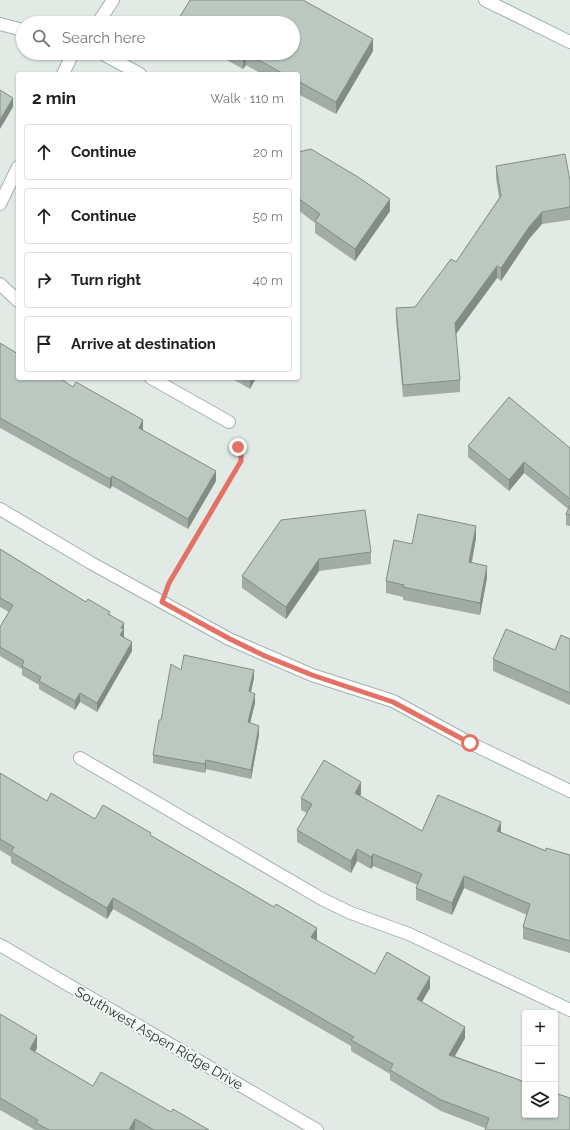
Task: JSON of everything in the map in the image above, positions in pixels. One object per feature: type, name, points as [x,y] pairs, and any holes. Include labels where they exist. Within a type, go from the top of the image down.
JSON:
[{"type":"street","points":[[103,16],[113,0]]},
{"type":"street","points":[[485,0],[570,42]]},
{"type":"street","points":[[0,24],[16,28]]},
{"type":"street","points":[[64,72],[70,60]]},
{"type":"street","points":[[114,60],[136,72]]},
{"type":"street","points":[[0,204],[16,171]]},
{"type":"street","points":[[0,284],[16,299]]},
{"type":"street","points":[[155,380],[229,422]]},
{"type":"street","points":[[0,509],[91,563],[230,639],[265,656],[312,675],[393,702],[470,743],[570,791]]},
{"type":"street","points":[[80,758],[322,899],[351,913],[429,943],[570,1010]]},
{"type":"street","name":"Southwest Aspen Ridge Drive","points":[[0,945],[317,1130]]},
{"type":"path","points":[[162,602],[169,583],[241,461],[241,453],[238,447],[223,434],[229,422]]},
{"type":"building","points":[[190,0],[303,0],[373,39],[336,102],[300,82],[300,72],[280,72],[259,60],[300,60],[300,16],[180,16]]},
{"type":"building","points":[[0,90],[13,98],[0,120]]},
{"type":"building","points":[[311,149],[358,177],[390,199],[355,249],[315,221],[320,214],[300,199],[300,152]]},
{"type":"building","points":[[565,154],[570,181],[570,207],[542,212],[529,227],[501,268],[497,266],[455,323],[460,380],[403,385],[396,308],[415,307],[451,259],[456,262],[501,196],[496,166]]},
{"type":"building","points":[[0,343],[16,353],[16,380],[62,380],[73,387],[76,382],[143,420],[139,428],[216,471],[188,519],[112,476],[110,479],[0,418]]},
{"type":"building","points":[[509,397],[570,448],[570,499],[524,462],[509,480],[468,446]]},
{"type":"building","points":[[570,505],[570,515],[566,514]]},
{"type":"building","points":[[365,510],[371,552],[319,559],[286,607],[242,576],[281,520]]},
{"type":"building","points":[[418,514],[476,526],[469,562],[487,566],[480,603],[403,587],[404,585],[386,581],[394,540],[412,544]]},
{"type":"building","points":[[0,549],[86,602],[88,599],[110,612],[108,614],[124,623],[121,628],[124,629],[120,635],[132,642],[97,703],[80,693],[75,701],[39,681],[41,677],[22,666],[24,661],[0,647],[0,627],[13,605],[0,598]]},
{"type":"building","points":[[506,629],[555,650],[561,635],[570,639],[570,693],[493,659]]},
{"type":"building","points":[[184,655],[254,670],[249,691],[255,694],[248,722],[259,726],[251,770],[206,760],[205,764],[153,755],[171,664],[181,670]]},
{"type":"building","points":[[324,760],[361,782],[355,793],[422,831],[438,795],[501,822],[497,831],[546,851],[546,848],[570,855],[570,941],[523,927],[530,904],[464,876],[452,903],[416,888],[422,874],[373,854],[371,857],[357,849],[351,861],[297,830],[312,804],[301,798]]},
{"type":"building","points":[[0,773],[47,801],[51,793],[95,819],[103,805],[151,833],[150,835],[274,907],[276,904],[317,928],[311,937],[375,974],[387,952],[430,977],[417,999],[465,1027],[449,1055],[522,1081],[522,1118],[558,1118],[558,1094],[570,1098],[570,1130],[485,1130],[489,1118],[441,1100],[390,1070],[393,1064],[351,1040],[354,1037],[113,898],[107,908],[11,852],[14,847],[0,839]]},
{"type":"building","points":[[0,1014],[37,1036],[30,1049],[93,1086],[101,1072],[171,1112],[173,1109],[209,1130],[154,1130],[135,1119],[129,1130],[49,1130],[36,1123],[38,1120],[0,1098]]},
{"type":"route","points":[[238,447],[241,453],[241,461],[169,583],[162,602],[265,656],[312,675],[393,702],[470,743]]}]
